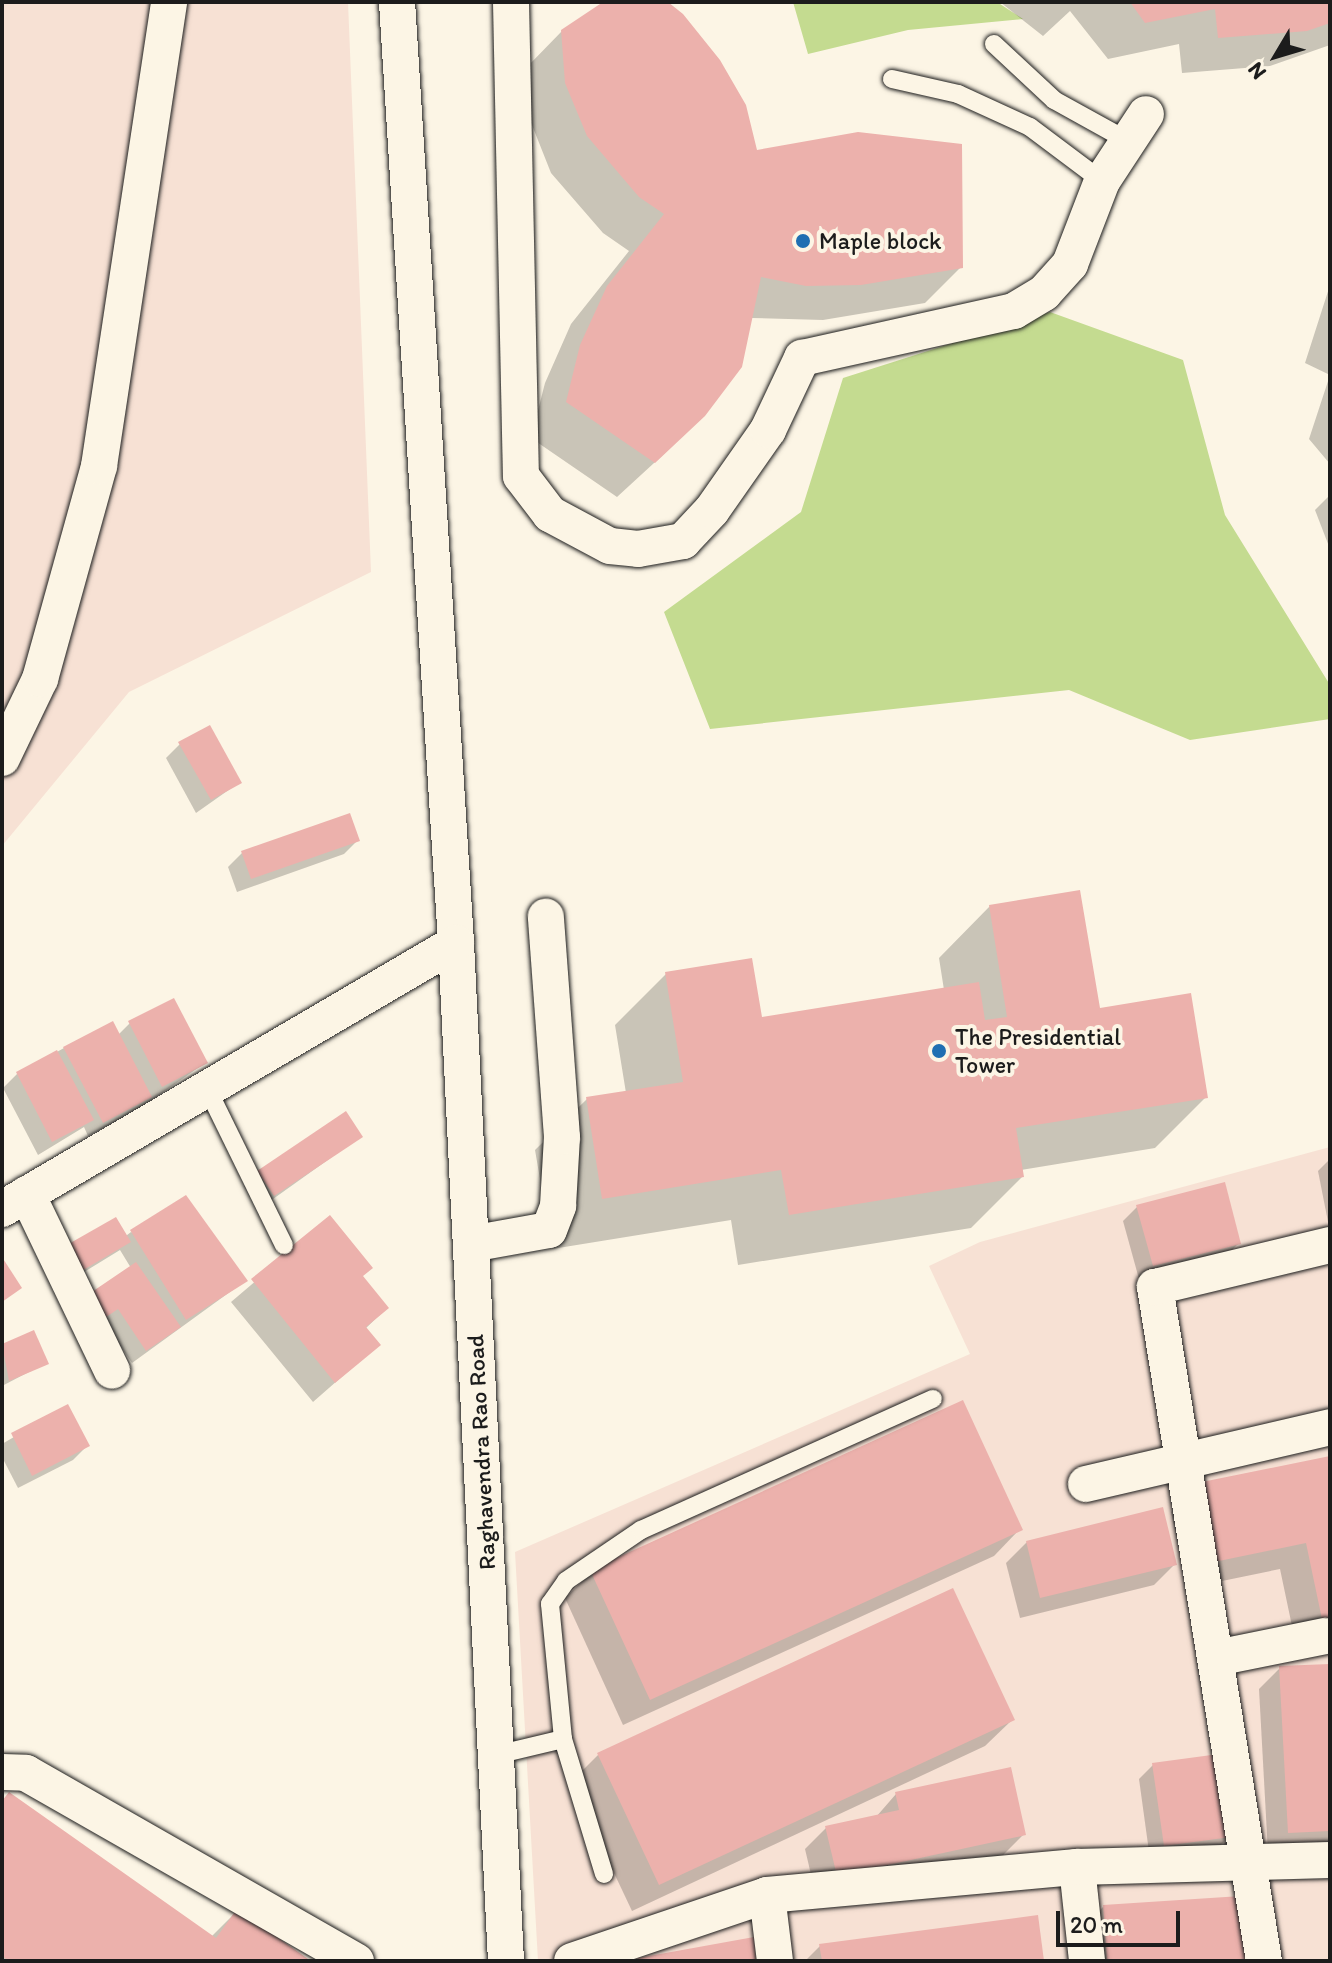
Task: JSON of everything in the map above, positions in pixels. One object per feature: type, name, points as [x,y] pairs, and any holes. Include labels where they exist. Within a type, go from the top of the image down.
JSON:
[{"type":"street","points":[[2,758],[40,679],[99,466],[169,2]]},
{"type":"street","name":"Raghavendra Rao Road","points":[[397,2],[456,943],[506,1961]]},
{"type":"street","points":[[511,2],[521,476],[550,514],[610,546],[638,549],[683,541],[712,510],[768,430],[802,358],[1014,311],[1044,293],[1070,264],[1102,181],[1137,127]]},
{"type":"street","points":[[471,1244],[549,1230],[558,1206],[562,1137],[546,917]]},
{"type":"street","points":[[112,1371],[15,1201],[456,943]]},
{"type":"street","points":[[1264,1961],[1155,1287],[1330,1245]]},
{"type":"street","points":[[1086,1484],[1330,1427]]},
{"type":"street","points":[[1216,1658],[1325,1636]]},
{"type":"street","points":[[2,1772],[26,1773],[356,1961]]},
{"type":"street","points":[[572,1961],[767,1895],[1077,1867],[1250,1866],[1330,1860]]},
{"type":"street","points":[[1077,1867],[1087,1961]]},
{"type":"street","points":[[767,1895],[775,1961]]},
{"type":"lane","points":[[994,44],[1054,100],[1137,127]]},
{"type":"lane","points":[[892,79],[958,94],[1030,127],[1102,181]]},
{"type":"lane","points":[[207,1088],[284,1245]]},
{"type":"lane","points":[[604,1874],[563,1739],[550,1604],[566,1581],[641,1530],[933,1399]]},
{"type":"lane","points":[[496,1755],[563,1739]]},
{"type":"shaded area","points":[[2,2],[348,2],[371,572],[129,692],[2,846]]},
{"type":"shaded area","points":[[1330,1147],[1330,1961],[538,1961],[515,1552],[970,1354],[929,1266],[980,1242]]},
{"type":"green space","points":[[793,2],[997,2],[1023,19],[908,30],[808,54]]},
{"type":"green space","points":[[1050,312],[1183,360],[1225,515],[1330,685],[1330,719],[1190,740],[1069,690],[710,729],[664,612],[801,512],[843,378]]},
{"type":"building","name":"Maple block","points":[[603,2],[668,2],[683,14],[720,60],[746,105],[757,150],[858,132],[962,144],[963,268],[861,285],[806,286],[761,277],[742,367],[705,416],[655,463],[566,402],[580,345],[607,286],[664,214],[639,197],[587,136],[565,83],[561,30]]},
{"type":"building","points":[[1130,2],[1330,2],[1330,23],[1307,31],[1218,38],[1215,9],[1145,23]]},
{"type":"building","points":[[210,725],[242,783],[211,800],[178,742]]},
{"type":"building","points":[[350,813],[360,841],[251,879],[241,851]]},
{"type":"building","name":"The Presidential Tower","points":[[1080,890],[1100,1008],[1191,993],[1208,1098],[1016,1128],[1024,1177],[789,1215],[781,1170],[602,1199],[586,1097],[683,1082],[665,972],[752,958],[762,1017],[979,982],[985,1020],[1007,1017],[989,905]]},
{"type":"building","points":[[174,998],[208,1063],[162,1087],[128,1021]]},
{"type":"building","points":[[113,1021],[152,1097],[103,1123],[63,1047]]},
{"type":"building","points":[[57,1050],[94,1120],[52,1142],[16,1072]]},
{"type":"building","points":[[346,1111],[363,1137],[274,1196],[257,1171]]},
{"type":"building","points":[[1225,1182],[1241,1244],[1153,1266],[1136,1205]]},
{"type":"building","points":[[186,1195],[248,1281],[186,1320],[130,1230]]},
{"type":"building","points":[[330,1215],[373,1268],[363,1276],[389,1308],[366,1327],[381,1345],[335,1383],[251,1279]]},
{"type":"building","points":[[116,1217],[131,1242],[73,1276],[58,1250]]},
{"type":"building","points":[[2,1257],[22,1288],[2,1302]]},
{"type":"building","points":[[136,1262],[181,1327],[146,1351],[118,1309],[96,1324],[80,1300]]},
{"type":"building","points":[[34,1330],[49,1364],[9,1381],[2,1344]]},
{"type":"building","points":[[963,1400],[1023,1530],[650,1700],[590,1570]]},
{"type":"building","points":[[68,1404],[90,1446],[32,1476],[11,1433]]},
{"type":"building","points":[[1330,1456],[1330,1623],[1323,1624],[1306,1543],[1214,1562],[1197,1483]]},
{"type":"building","points":[[1163,1507],[1177,1565],[1040,1598],[1026,1541]]},
{"type":"building","points":[[953,1588],[1015,1720],[659,1885],[597,1753]]},
{"type":"building","points":[[1330,1664],[1330,1831],[1288,1833],[1279,1666]]},
{"type":"building","points":[[1219,1754],[1231,1837],[1164,1846],[1152,1763]]},
{"type":"building","points":[[1011,1767],[1026,1835],[837,1876],[825,1826],[899,1810],[895,1792]]},
{"type":"building","points":[[9,1792],[216,1938],[237,1909],[311,1961],[9,1961],[2,1956],[2,1801]]},
{"type":"building","points":[[1241,1896],[1246,1961],[1107,1961],[1103,1905]]},
{"type":"building","points":[[1038,1915],[1044,1961],[822,1961],[819,1944]]},
{"type":"building","points":[[754,1937],[756,1961],[638,1961],[638,1958]]},
{"type":"place","name":"Maple block","points":[[803,241]]},
{"type":"place","name":"The Presidential Tower","points":[[939,1051]]}]
